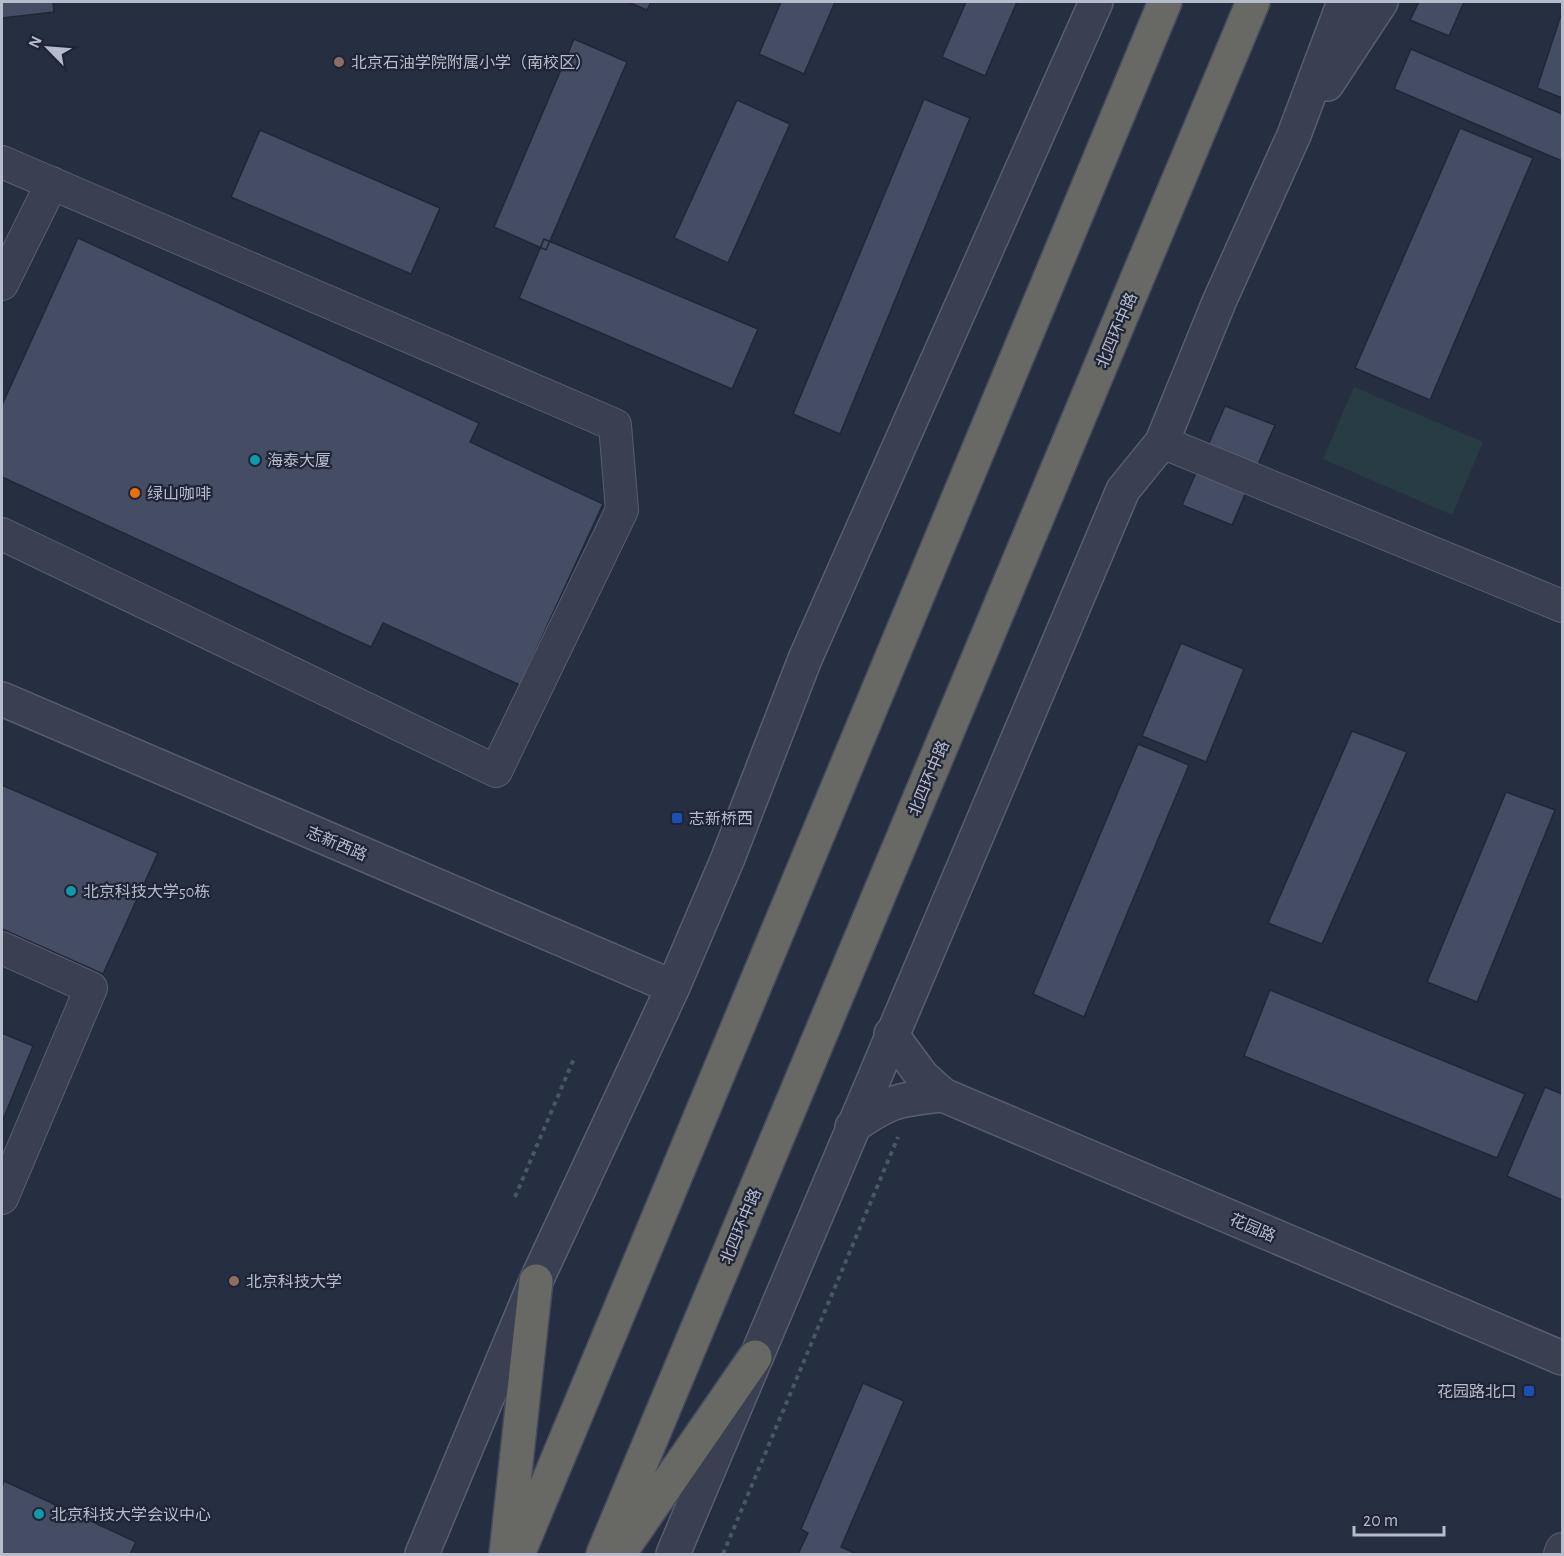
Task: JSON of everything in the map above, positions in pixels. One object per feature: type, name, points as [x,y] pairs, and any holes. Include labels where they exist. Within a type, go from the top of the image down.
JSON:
[{"type":"highway","points":[[518,1554],[1165,2]]},
{"type":"highway","name":"北四环中路","points":[[603,1554],[1253,2]]},
{"type":"highway","points":[[506,1554],[536,1281]]},
{"type":"highway","points":[[620,1554],[755,1357]]},
{"type":"street","points":[[1079,36],[1087,2]]},
{"type":"street","points":[[422,1554],[536,1281],[673,987],[728,858],[806,659],[1079,36],[1096,2]]},
{"type":"street","points":[[673,1554],[1123,490],[1162,442],[1219,302],[1294,135],[1344,2]]},
{"type":"street","points":[[1294,135],[1381,2]]},
{"type":"street","points":[[2,162],[615,425],[622,510],[496,771],[2,534]]},
{"type":"street","points":[[2,284],[52,183]]},
{"type":"street","points":[[1162,442],[1563,606]]},
{"type":"street","name":"志新西路","points":[[2,699],[673,987]]},
{"type":"street","points":[[2,948],[91,988],[2,1198]]},
{"type":"street","points":[[891,1034],[922,1076],[943,1095]]},
{"type":"street","points":[[852,1127],[880,1107],[901,1099],[943,1095]]},
{"type":"street","name":"花园路","points":[[943,1095],[1563,1358]]},
{"type":"street","points":[[1560,1554],[1563,1549]]},
{"type":"path","points":[[515,1197],[575,1056]]},
{"type":"path","points":[[723,1554],[902,1128]]},
{"type":"shaded area","points":[[1354,387],[1483,442],[1452,515],[1323,459]]},
{"type":"building","points":[[2,2],[53,2],[54,12],[2,18]]},
{"type":"building","points":[[628,2],[651,2],[647,10]]},
{"type":"building","points":[[781,2],[835,2],[804,74],[759,54]]},
{"type":"building","points":[[966,2],[1017,2],[985,76],[942,57]]},
{"type":"building","points":[[1419,2],[1464,2],[1449,36],[1410,20]]},
{"type":"building","points":[[1562,12],[1562,98],[1537,88]]},
{"type":"building","points":[[574,39],[627,62],[546,250],[494,227]]},
{"type":"building","points":[[1411,49],[1562,114],[1562,161],[1394,89]]},
{"type":"building","points":[[924,99],[970,118],[840,434],[793,414]]},
{"type":"building","points":[[737,100],[790,124],[728,263],[674,238]]},
{"type":"building","points":[[1460,128],[1533,158],[1430,400],[1355,368]]},
{"type":"building","points":[[260,130],[440,208],[411,274],[231,197]]},
{"type":"building","name":"海泰大厦","points":[[78,238],[479,423],[470,442],[603,504],[520,685],[383,623],[371,647],[2,477],[2,405]]},
{"type":"building","points":[[544,239],[758,329],[732,389],[519,298]]},
{"type":"building","points":[[1225,406],[1275,425],[1232,525],[1182,505]]},
{"type":"building","points":[[1181,643],[1244,669],[1206,762],[1142,736]]},
{"type":"building","points":[[1352,731],[1407,752],[1322,944],[1268,923]]},
{"type":"building","points":[[1138,744],[1189,765],[1084,1017],[1033,994]]},
{"type":"building","name":"北京科技大学50栋","points":[[2,785],[158,853],[103,974],[2,929]]},
{"type":"building","points":[[1506,792],[1555,810],[1477,1002],[1427,982]]},
{"type":"building","points":[[1270,990],[1525,1094],[1497,1158],[1244,1056]]},
{"type":"building","points":[[2,1033],[33,1046],[2,1122]]},
{"type":"building","points":[[1545,1087],[1562,1094],[1562,1200],[1507,1176]]},
{"type":"building","points":[[863,1383],[904,1401],[841,1547],[857,1554],[798,1554],[808,1533],[801,1529]]},
{"type":"building","name":"北京科技大学会议中心","points":[[4,1481],[136,1542],[130,1554],[2,1554],[2,1487]]},
{"type":"place","name":"北京石油学院附属小学（南校区）","points":[[339,62]]},
{"type":"place","name":"海泰大厦","points":[[255,460]]},
{"type":"place","name":"绿山咖啡","points":[[135,493]]},
{"type":"place","name":"志新桥西","points":[[677,818]]},
{"type":"place","name":"北京科技大学50栋","points":[[71,891]]},
{"type":"place","name":"北京科技大学","points":[[234,1281]]},
{"type":"place","name":"花园路北口","points":[[1529,1391]]},
{"type":"place","name":"北京科技大学会议中心","points":[[39,1514]]}]
